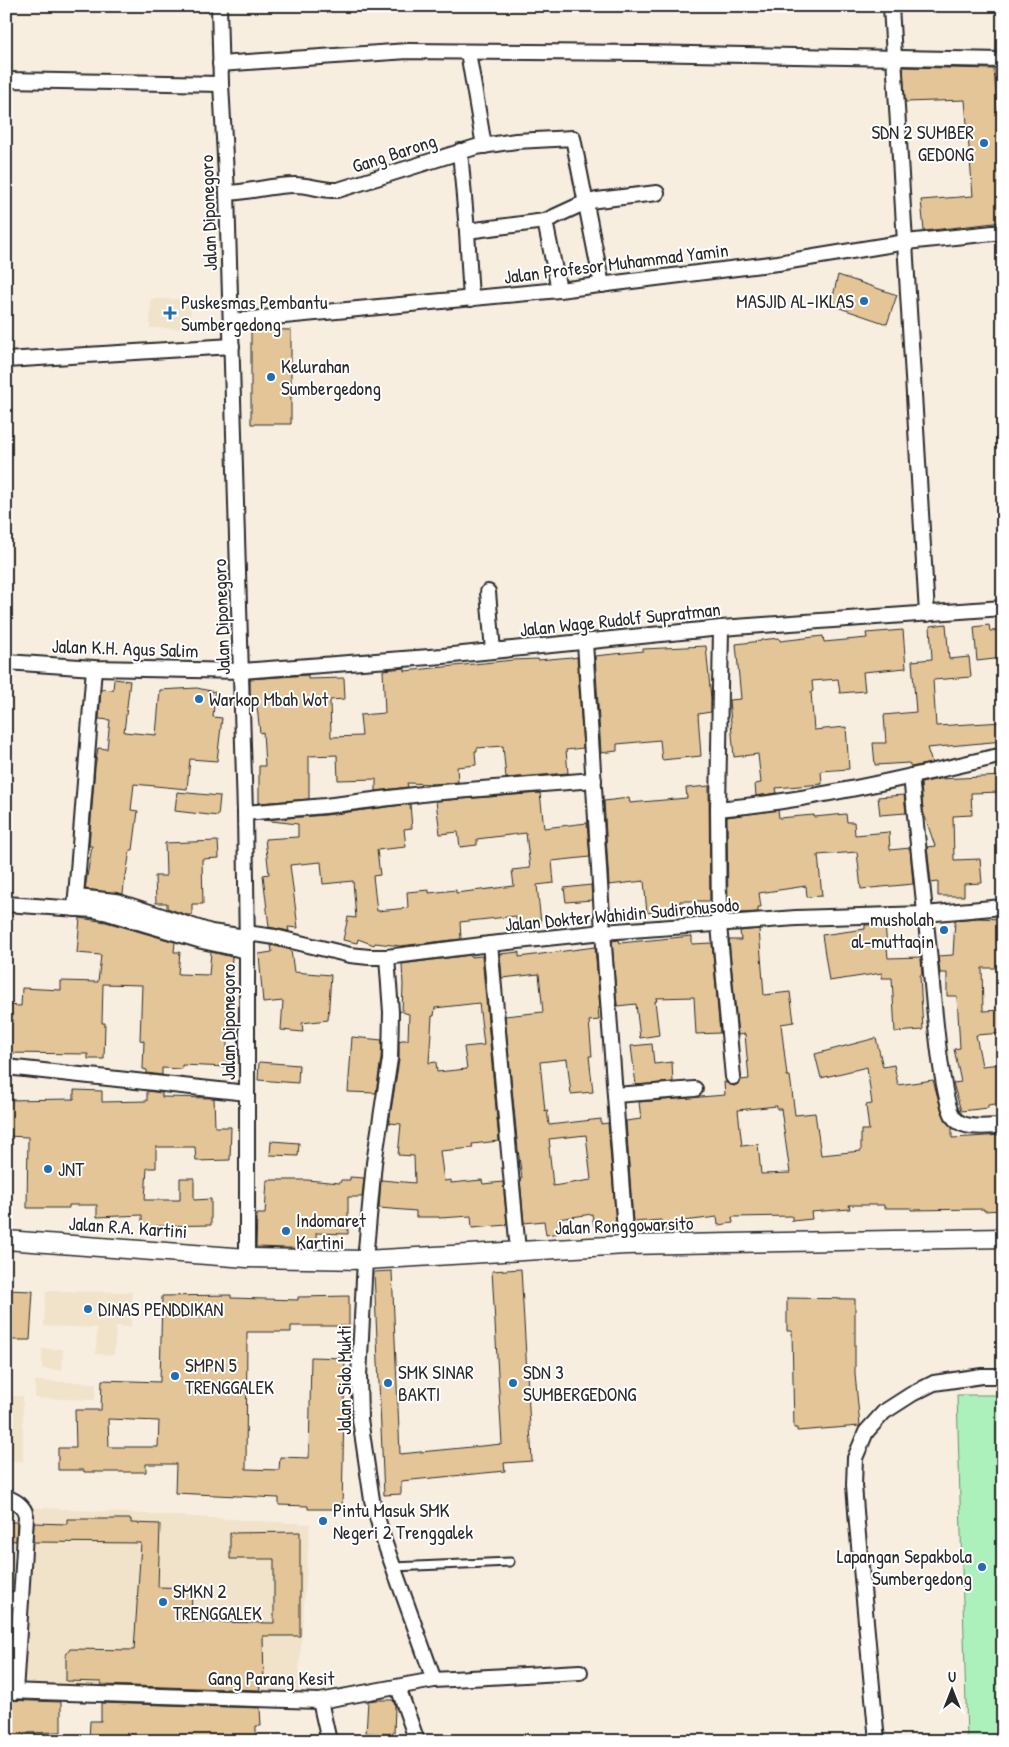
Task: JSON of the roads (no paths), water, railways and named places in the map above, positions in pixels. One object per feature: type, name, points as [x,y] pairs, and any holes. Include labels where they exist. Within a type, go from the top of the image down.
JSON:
[{"type":"street","name":"Jalan Diponegoro","points":[[219,6],[227,192],[242,671],[247,942],[247,1258]]},
{"type":"street","points":[[892,6],[928,614]]},
{"type":"street","points":[[220,64],[408,51],[641,53],[1003,60]]},
{"type":"street","points":[[468,52],[484,146]]},
{"type":"street","points":[[6,80],[221,84]]},
{"type":"street","name":"Gang Barong","points":[[227,192],[246,192],[294,185],[308,186],[321,190],[338,190],[460,151],[516,142],[573,138],[584,203]]},
{"type":"street","points":[[460,151],[471,299]]},
{"type":"street","points":[[467,230],[545,221],[584,203],[657,192]]},
{"type":"street","points":[[584,203],[602,284]]},
{"type":"street","points":[[545,221],[559,290]]},
{"type":"street","name":"Jalan Profesor Muhammad Yamin","points":[[231,321],[559,290],[778,263],[906,242],[1003,232]]},
{"type":"street","points":[[6,360],[232,346]]},
{"type":"street","points":[[488,592],[493,651]]},
{"type":"street","name":"Jalan Wage Rudolf Supratman","points":[[242,671],[493,651],[721,628],[1003,608]]},
{"type":"street","points":[[721,628],[718,809],[719,925],[733,1077]]},
{"type":"street","points":[[585,642],[614,1095],[626,1245]]},
{"type":"street","name":"Jalan K.H. Agus Salim","points":[[6,662],[94,668],[242,671]]},
{"type":"street","points":[[75,903],[94,668]]},
{"type":"street","points":[[718,809],[765,804],[1003,756]]},
{"type":"street","points":[[911,776],[936,1019],[946,1095],[950,1111],[959,1123],[974,1126],[1003,1126]]},
{"type":"street","points":[[245,813],[325,806],[430,793],[594,780]]},
{"type":"street","name":"Jalan Dokter Wahidin Sudirohusodo","points":[[6,904],[116,902],[247,942],[275,937],[369,958],[603,932],[796,918],[926,914],[1003,907]]},
{"type":"street","points":[[490,944],[518,1251]]},
{"type":"street","name":"Jalan Sido Mukti","points":[[387,957],[391,1012],[390,1059],[374,1163],[365,1260],[359,1376],[360,1419],[372,1500],[393,1566]]},
{"type":"street","points":[[6,1067],[247,1093]]},
{"type":"street","points":[[614,1095],[695,1089]]},
{"type":"street","name":"Jalan Ronggowarsito","points":[[247,1258],[365,1260],[626,1245],[1003,1238]]},
{"type":"street","name":"Jalan R.A. Kartini","points":[[6,1240],[247,1258]]},
{"type":"street","points":[[877,1741],[855,1504],[856,1458],[866,1432],[884,1412],[912,1394],[934,1383],[982,1376],[1003,1376]]},
{"type":"street","points":[[6,1497],[21,1506],[25,1510],[26,1516],[21,1600],[11,1691]]},
{"type":"street","points":[[393,1566],[434,1680]]},
{"type":"street","points":[[6,1599],[21,1600]]},
{"type":"street","name":"Gang Parang Kesit","points":[[11,1691],[320,1701],[434,1680],[580,1672]]},
{"type":"street","points":[[398,1687],[417,1741]]},
{"type":"street","points":[[320,1701],[329,1741]]},
{"type":"lane","points":[[393,1566],[510,1562]]},
{"type":"place","name":"SDN 2 SUMBER GEDONG","points":[[984,143]]},
{"type":"place","name":"MASJID AL-IKLAS","points":[[864,301]]},
{"type":"place","name":"Puskesmas Pembantu Sumbergedong","points":[[170,313]]},
{"type":"place","name":"Kelurahan Sumbergedong","points":[[271,377]]},
{"type":"place","name":"Warkop Mbah Wot","points":[[199,699]]},
{"type":"place","name":"musholah al-muttaqin","points":[[944,930]]},
{"type":"place","name":"JNT","points":[[48,1169]]},
{"type":"place","name":"Indomaret Kartini","points":[[286,1231]]},
{"type":"place","name":"DINAS PENDDIKAN","points":[[88,1309]]},
{"type":"place","name":"SMPN 5 TRENGGALEK","points":[[175,1376]]},
{"type":"place","name":"SMK SINAR BAKTI","points":[[388,1383]]},
{"type":"place","name":"SDN 3 SUMBERGEDONG","points":[[513,1383]]},
{"type":"place","name":"Pintu Masuk SMK Negeri 2 Trenggalek","points":[[323,1521]]},
{"type":"place","name":"Lapangan Sepakbola Sumbergedong","points":[[982,1567]]},
{"type":"place","name":"SMKN 2 TRENGGALEK","points":[[163,1602]]}]
